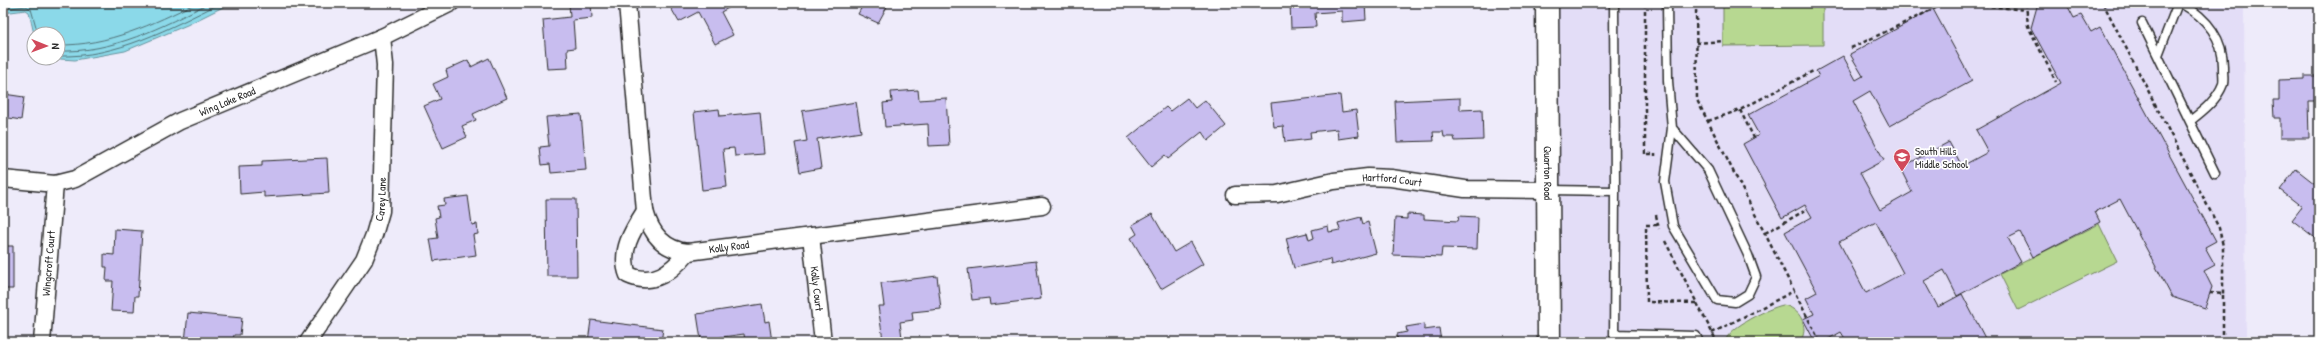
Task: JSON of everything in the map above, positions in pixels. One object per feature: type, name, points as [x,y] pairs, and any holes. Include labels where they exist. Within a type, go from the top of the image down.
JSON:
[{"type":"street","name":"Wing Lake Road","points":[[3,179],[54,184],[75,179],[180,121],[382,37],[451,3]]},
{"type":"street","name":"Kolly Road","points":[[627,3],[645,211],[648,222],[659,240],[676,251],[688,252],[1042,206]]},
{"type":"street","name":"Quarton Road","points":[[1548,3],[1549,342]]},
{"type":"street","name":"Carey Lane","points":[[308,342],[364,260],[374,235],[380,211],[385,65],[382,37]]},
{"type":"street","name":"Hartford Court","points":[[1235,195],[1277,194],[1334,181],[1368,177],[1391,178],[1465,189],[1549,190]]},
{"type":"street","name":"Wingcroft Court","points":[[42,342],[54,184]]},
{"type":"street","points":[[645,211],[630,236],[625,251],[625,267],[628,275],[637,280],[652,280],[665,275],[675,268],[688,252]]},
{"type":"street","name":"Kolly Court","points":[[811,236],[823,342]]},
{"type":"lane","points":[[1614,3],[1614,338],[1696,336],[1699,342]]},
{"type":"lane","points":[[1667,3],[1668,81],[1672,128],[1665,182],[1674,226],[1717,300],[1735,302],[1748,294],[1756,277],[1748,255],[1708,170],[1672,128]]},
{"type":"lane","points":[[2158,55],[2180,3],[2193,10],[2210,26],[2224,53],[2223,84],[2211,104],[2190,121]]},
{"type":"lane","points":[[2142,24],[2215,173]]},
{"type":"lane","points":[[1549,190],[1615,191]]},
{"type":"path","points":[[1696,3],[1697,100],[1820,341],[1815,342]]},
{"type":"path","points":[[1851,48],[1946,3]]},
{"type":"path","points":[[1963,3],[2025,10]]},
{"type":"path","points":[[2026,3],[2025,10],[2028,26],[2056,82]]},
{"type":"path","points":[[2103,3],[2219,228],[2223,246],[2223,342]]},
{"type":"path","points":[[1696,43],[1723,41]]},
{"type":"path","points":[[1708,121],[1740,110],[1813,71]]},
{"type":"path","points":[[1740,110],[1754,138]]},
{"type":"path","points":[[1765,233],[1806,210]]},
{"type":"path","points":[[1657,224],[1646,225],[1646,302],[1696,303]]},
{"type":"path","points":[[1712,333],[1794,290]]},
{"type":"path","points":[[2210,293],[2223,294]]},
{"type":"shaded area","name":"South Hills Middle School","points":[[1558,3],[2244,3],[2246,342],[1561,342]]},
{"type":"green space","points":[[1723,3],[1823,3],[1823,45],[1723,46]]},
{"type":"green space","points":[[2099,224],[2117,261],[2018,310],[2000,274]]},
{"type":"green space","points":[[1783,305],[1794,310],[1802,319],[1804,330],[1800,342],[1725,342],[1733,330],[1741,324],[1759,314]]},
{"type":"water","points":[[3,3],[231,3],[187,25],[125,51],[75,60],[66,59],[66,26],[32,26],[29,12],[26,10],[3,13]]},
{"type":"building","points":[[569,3],[591,3],[592,18],[573,20],[575,48],[567,49],[568,68],[547,69],[543,20],[570,17]]},
{"type":"building","points":[[668,3],[731,3],[732,6],[721,12],[733,35],[715,44],[698,12],[679,22]]},
{"type":"building","points":[[864,3],[889,3],[878,23],[858,14]]},
{"type":"building","points":[[1290,3],[1365,3],[1366,20],[1342,22],[1342,11],[1315,13],[1316,27],[1291,28]]},
{"type":"building","points":[[1434,3],[1481,3],[1481,6],[1434,6]]},
{"type":"building","points":[[2038,3],[2066,3],[2074,18],[2081,15],[2091,32],[2100,27],[2216,241],[2205,247],[2215,265],[2204,271],[2212,287],[2205,308],[2172,297],[2120,199],[2095,212],[2100,222],[2033,257],[2020,232],[2008,238],[2021,262],[1957,296],[1944,270],[1924,281],[1938,307],[1962,294],[1987,342],[1847,342],[1841,332],[1823,342],[1815,342],[1803,319],[1814,314],[1806,298],[1817,292],[1785,232],[1812,217],[1805,205],[1782,218],[1743,144],[1759,135],[1748,115],[1819,76],[1816,71],[1843,56],[1856,80],[1863,76],[1850,54],[1933,9],[1972,81],[1889,126],[1870,91],[1853,101],[1884,160],[1860,173],[1880,210],[1912,192],[1900,168],[1949,142],[1962,166],[1988,152],[1976,130],[2061,83],[2031,28]],"holes":[[[1876,222],[1903,273],[1866,293],[1839,242]]]},
{"type":"building","points":[[489,58],[507,98],[473,114],[476,120],[462,126],[467,137],[443,148],[424,106],[440,99],[433,84],[448,77],[446,70],[468,60],[471,67]]},
{"type":"building","points":[[7,68],[4,94],[24,97],[21,120],[3,117],[3,69]]},
{"type":"building","points":[[2304,76],[2319,76],[2319,101],[2308,101],[2309,138],[2280,138],[2280,118],[2274,118],[2273,100],[2279,100],[2279,80],[2304,79]]},
{"type":"building","points":[[918,90],[919,100],[946,98],[949,145],[929,146],[928,124],[885,127],[883,103],[892,102],[891,92]]},
{"type":"building","points":[[1340,95],[1342,112],[1356,110],[1359,136],[1338,139],[1337,129],[1310,132],[1311,139],[1285,142],[1283,126],[1274,127],[1271,103]]},
{"type":"building","points":[[1187,98],[1195,108],[1205,100],[1226,126],[1208,141],[1202,132],[1168,159],[1165,155],[1151,167],[1128,138],[1166,107],[1170,111]]},
{"type":"building","points":[[1460,98],[1460,110],[1482,109],[1483,140],[1455,141],[1454,137],[1444,137],[1443,132],[1433,132],[1434,141],[1397,142],[1395,101]]},
{"type":"building","points":[[856,102],[861,132],[817,139],[821,168],[800,172],[795,143],[807,141],[802,111]]},
{"type":"building","points":[[719,109],[720,116],[760,112],[764,154],[735,156],[734,148],[723,149],[727,187],[702,190],[694,112]]},
{"type":"building","points":[[581,114],[586,170],[551,173],[550,164],[542,165],[540,147],[549,146],[546,117]]},
{"type":"building","points":[[327,158],[329,193],[264,197],[264,192],[240,194],[239,167],[262,166],[262,161]]},
{"type":"building","points":[[2296,169],[2319,187],[2319,241],[2292,220],[2302,207],[2280,190]]},
{"type":"building","points":[[468,196],[472,225],[477,224],[478,234],[473,235],[476,255],[434,261],[430,239],[438,238],[435,218],[439,217],[437,206],[445,205],[444,199]]},
{"type":"building","points":[[546,199],[576,199],[577,276],[547,276]]},
{"type":"building","points":[[1152,214],[1174,252],[1191,242],[1203,264],[1161,289],[1131,238],[1137,234],[1132,225]]},
{"type":"building","points":[[1407,214],[1424,215],[1424,219],[1458,221],[1459,216],[1478,217],[1477,249],[1442,248],[1441,257],[1393,255],[1395,218],[1407,219]]},
{"type":"building","points":[[1361,217],[1363,224],[1368,222],[1376,253],[1331,265],[1330,259],[1294,268],[1286,238],[1307,233],[1309,240],[1314,238],[1312,230],[1328,226],[1329,232],[1340,230],[1338,223]]},
{"type":"building","points":[[115,229],[142,231],[138,296],[135,296],[134,312],[111,311],[113,281],[106,281],[107,267],[104,267],[104,254],[114,255]]},
{"type":"building","points":[[3,246],[13,246],[13,289],[3,289]]},
{"type":"building","points":[[1036,261],[1041,299],[990,305],[989,298],[972,300],[968,269]]},
{"type":"building","points":[[937,276],[941,309],[912,312],[913,320],[900,322],[902,338],[883,340],[878,306],[884,306],[881,283]]},
{"type":"building","points":[[762,304],[765,322],[769,321],[772,342],[745,342],[744,334],[701,340],[697,314]]},
{"type":"building","points":[[188,313],[242,318],[240,335],[234,335],[233,341],[227,342],[185,342]]},
{"type":"building","points":[[591,320],[663,329],[661,342],[588,342]]},
{"type":"building","points":[[1424,324],[1424,330],[1439,328],[1441,342],[1398,342],[1397,334],[1407,332],[1406,327]]},
{"type":"place","name":"South Hills Middle School","points":[[1902,172]]}]
